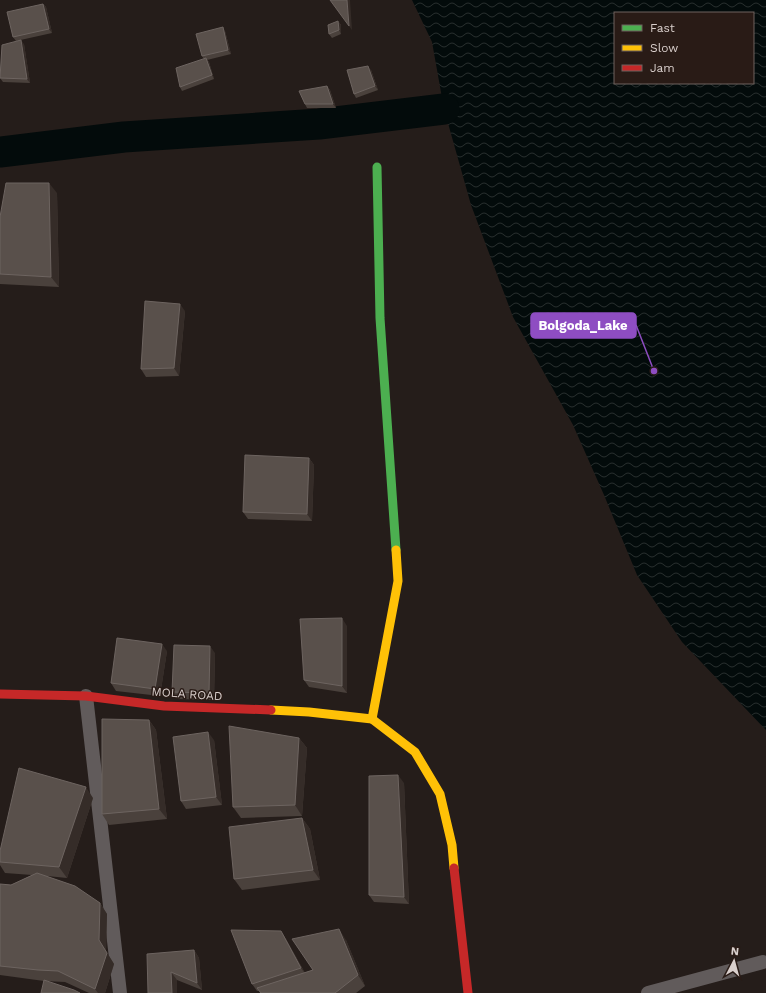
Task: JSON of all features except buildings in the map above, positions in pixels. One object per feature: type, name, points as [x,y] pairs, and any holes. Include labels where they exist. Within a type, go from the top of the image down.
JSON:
[{"type":"street","points":[[377,167],[380,318],[398,581],[372,720],[415,752],[440,794],[452,845],[468,993]]},
{"type":"street","name":"MOLA ROAD","points":[[0,694],[86,696],[164,706],[309,712],[372,720]]},
{"type":"lane","points":[[86,696],[120,993]]},
{"type":"lane","points":[[648,993],[763,962]]},
{"type":"water","points":[[412,0],[766,0],[766,730],[682,642],[637,575],[573,425],[513,317],[471,205],[444,109],[432,42]]},
{"type":"waterway","points":[[0,152],[124,137],[319,124],[444,109]]},
{"type":"traffic: fast","points":[[377,167],[380,318],[396,550]]},
{"type":"traffic: slow","points":[[396,550],[398,581],[372,719],[415,752],[440,794],[452,845],[454,868]]},
{"type":"traffic: slow","points":[[271,710],[309,712],[372,719]]},
{"type":"traffic: jam","points":[[0,694],[86,696],[164,706],[271,710]]},
{"type":"traffic: jam","points":[[454,868],[468,993]]},
{"type":"place","name":"Bolgoda_Lake","points":[[654,371]]}]
